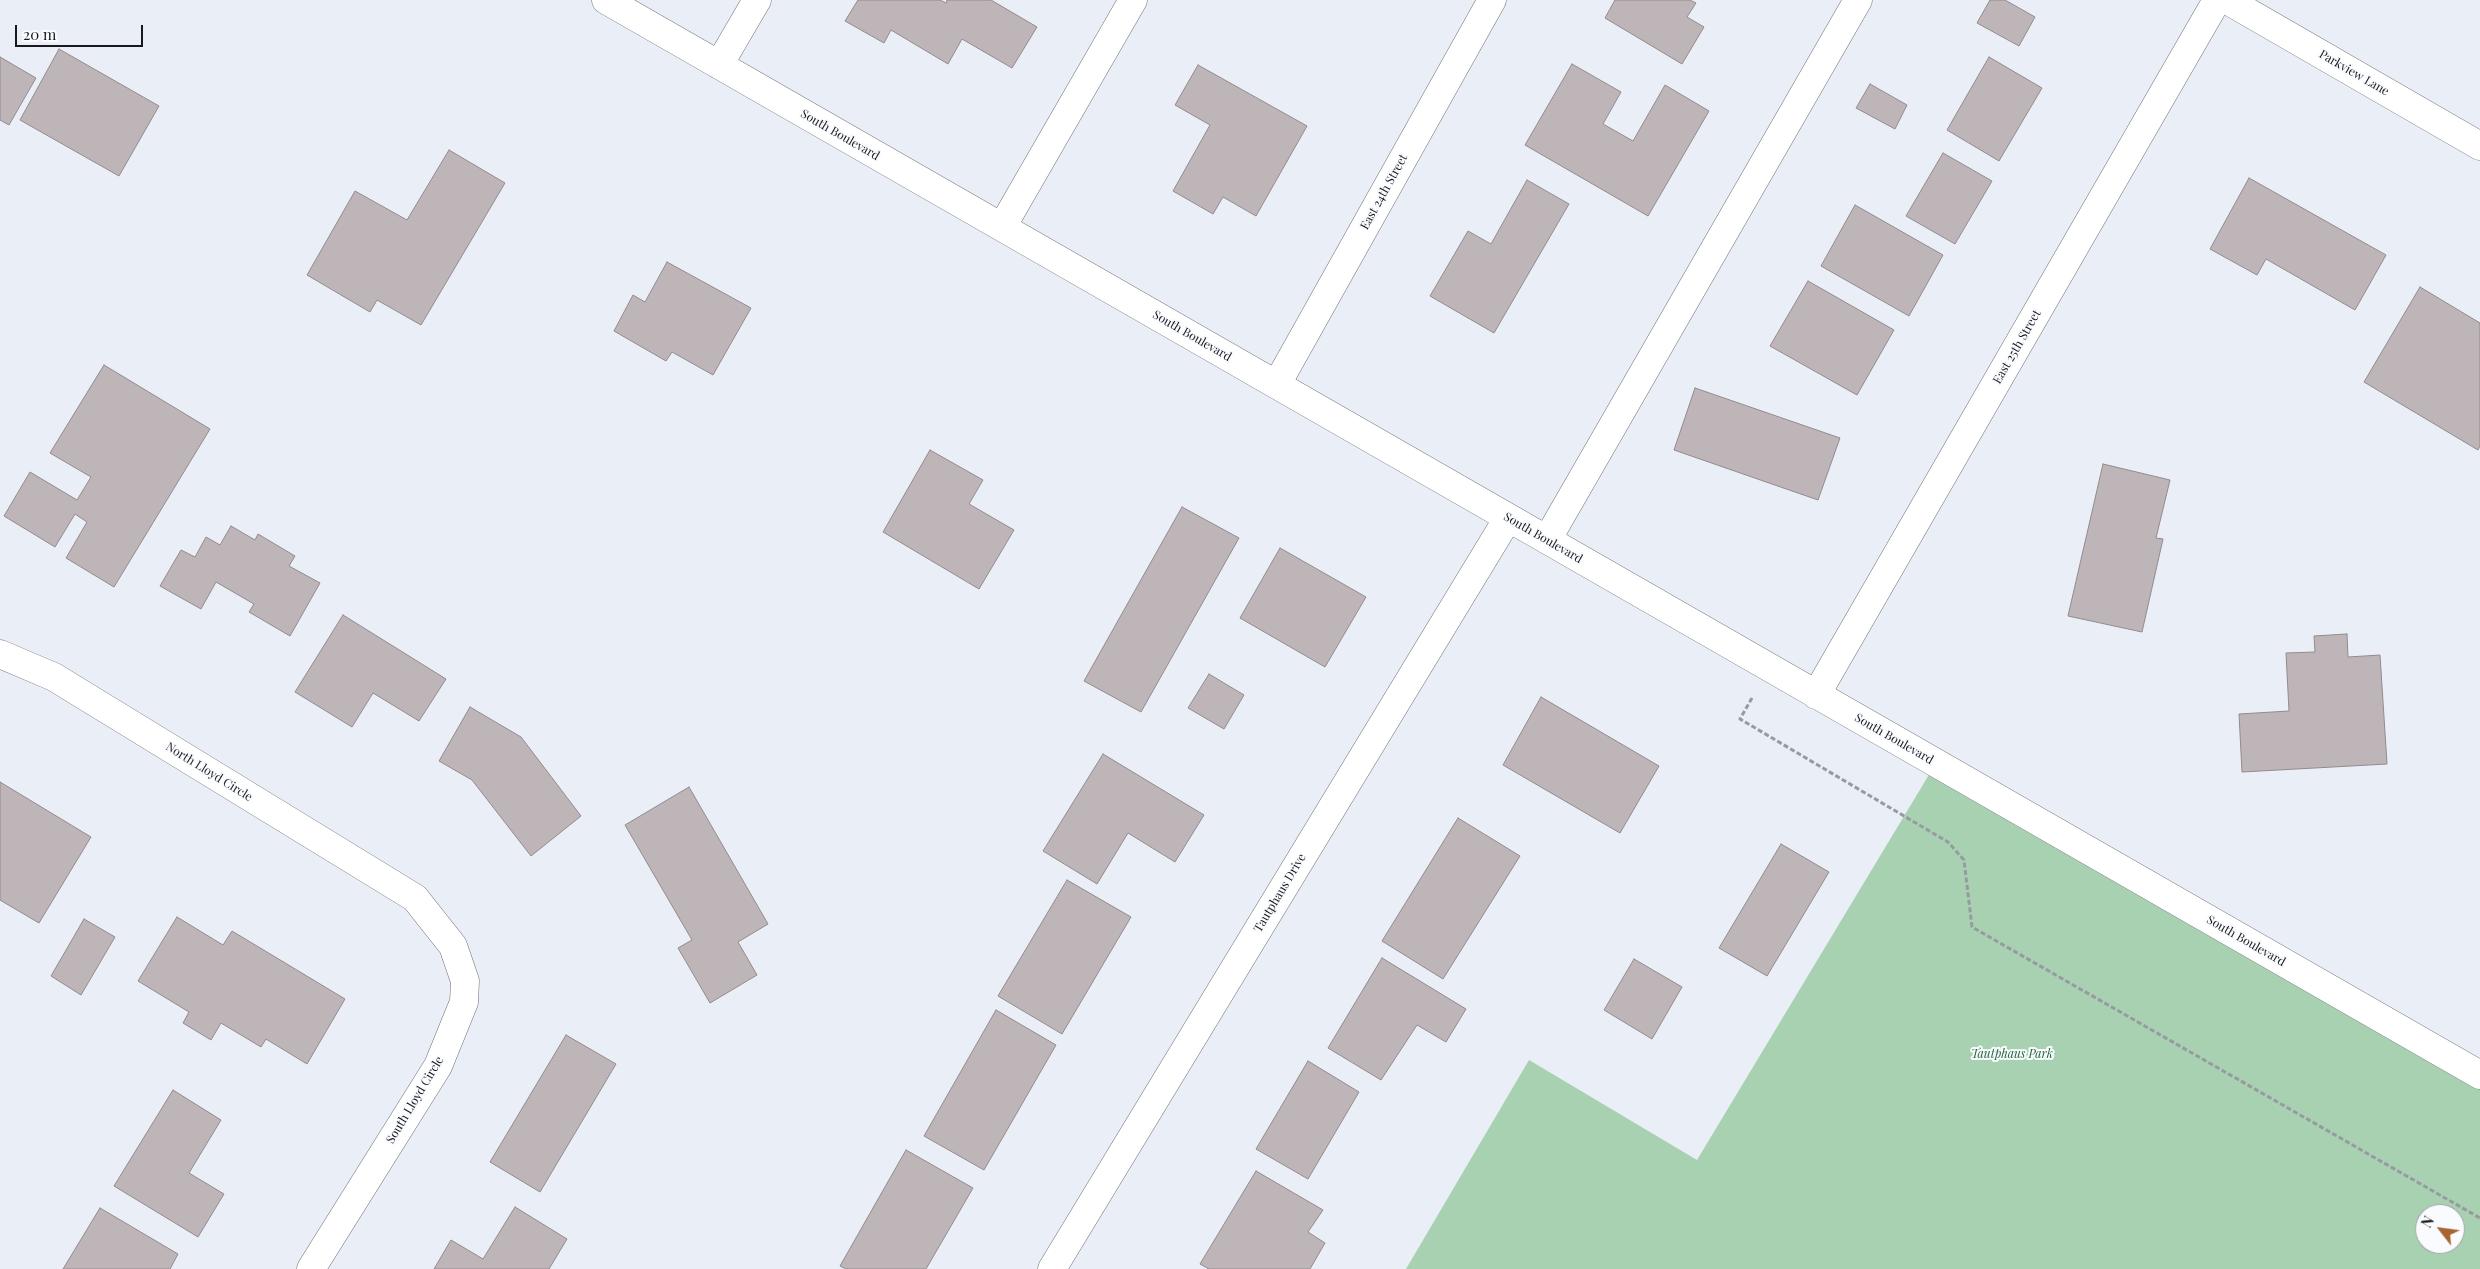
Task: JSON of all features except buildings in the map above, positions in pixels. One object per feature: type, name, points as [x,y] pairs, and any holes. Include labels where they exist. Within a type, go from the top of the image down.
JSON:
[{"type":"street","name":"South Boulevard","points":[[606,0],[2480,1075]]},
{"type":"street","points":[[718,65],[757,0]]},
{"type":"street","points":[[1002,227],[1133,0]]},
{"type":"street","name":"East 24th Street","points":[[1277,384],[1492,0]]},
{"type":"street","points":[[1547,540],[1858,0]]},
{"type":"street","name":"East 25th Street","points":[[1816,695],[2217,0]]},
{"type":"street","name":"Parkview Lane","points":[[2228,0],[2480,146]]},
{"type":"street","name":"Tautphaus Drive","points":[[1052,1269],[1508,518]]},
{"type":"street","name":"North Lloyd Circle","points":[[0,654],[54,677],[415,898]]},
{"type":"street","name":"South Lloyd Circle","points":[[311,1269],[438,1066],[464,1002],[465,981],[453,946],[415,898]]},
{"type":"path","points":[[1754,695],[1740,719],[1948,842],[1964,860],[1972,927],[2480,1218]]},
{"type":"green space","name":"Tautphaus Park","points":[[1936,763],[2480,1075],[2480,1269],[1406,1269],[1529,1060],[1697,1160]]}]
